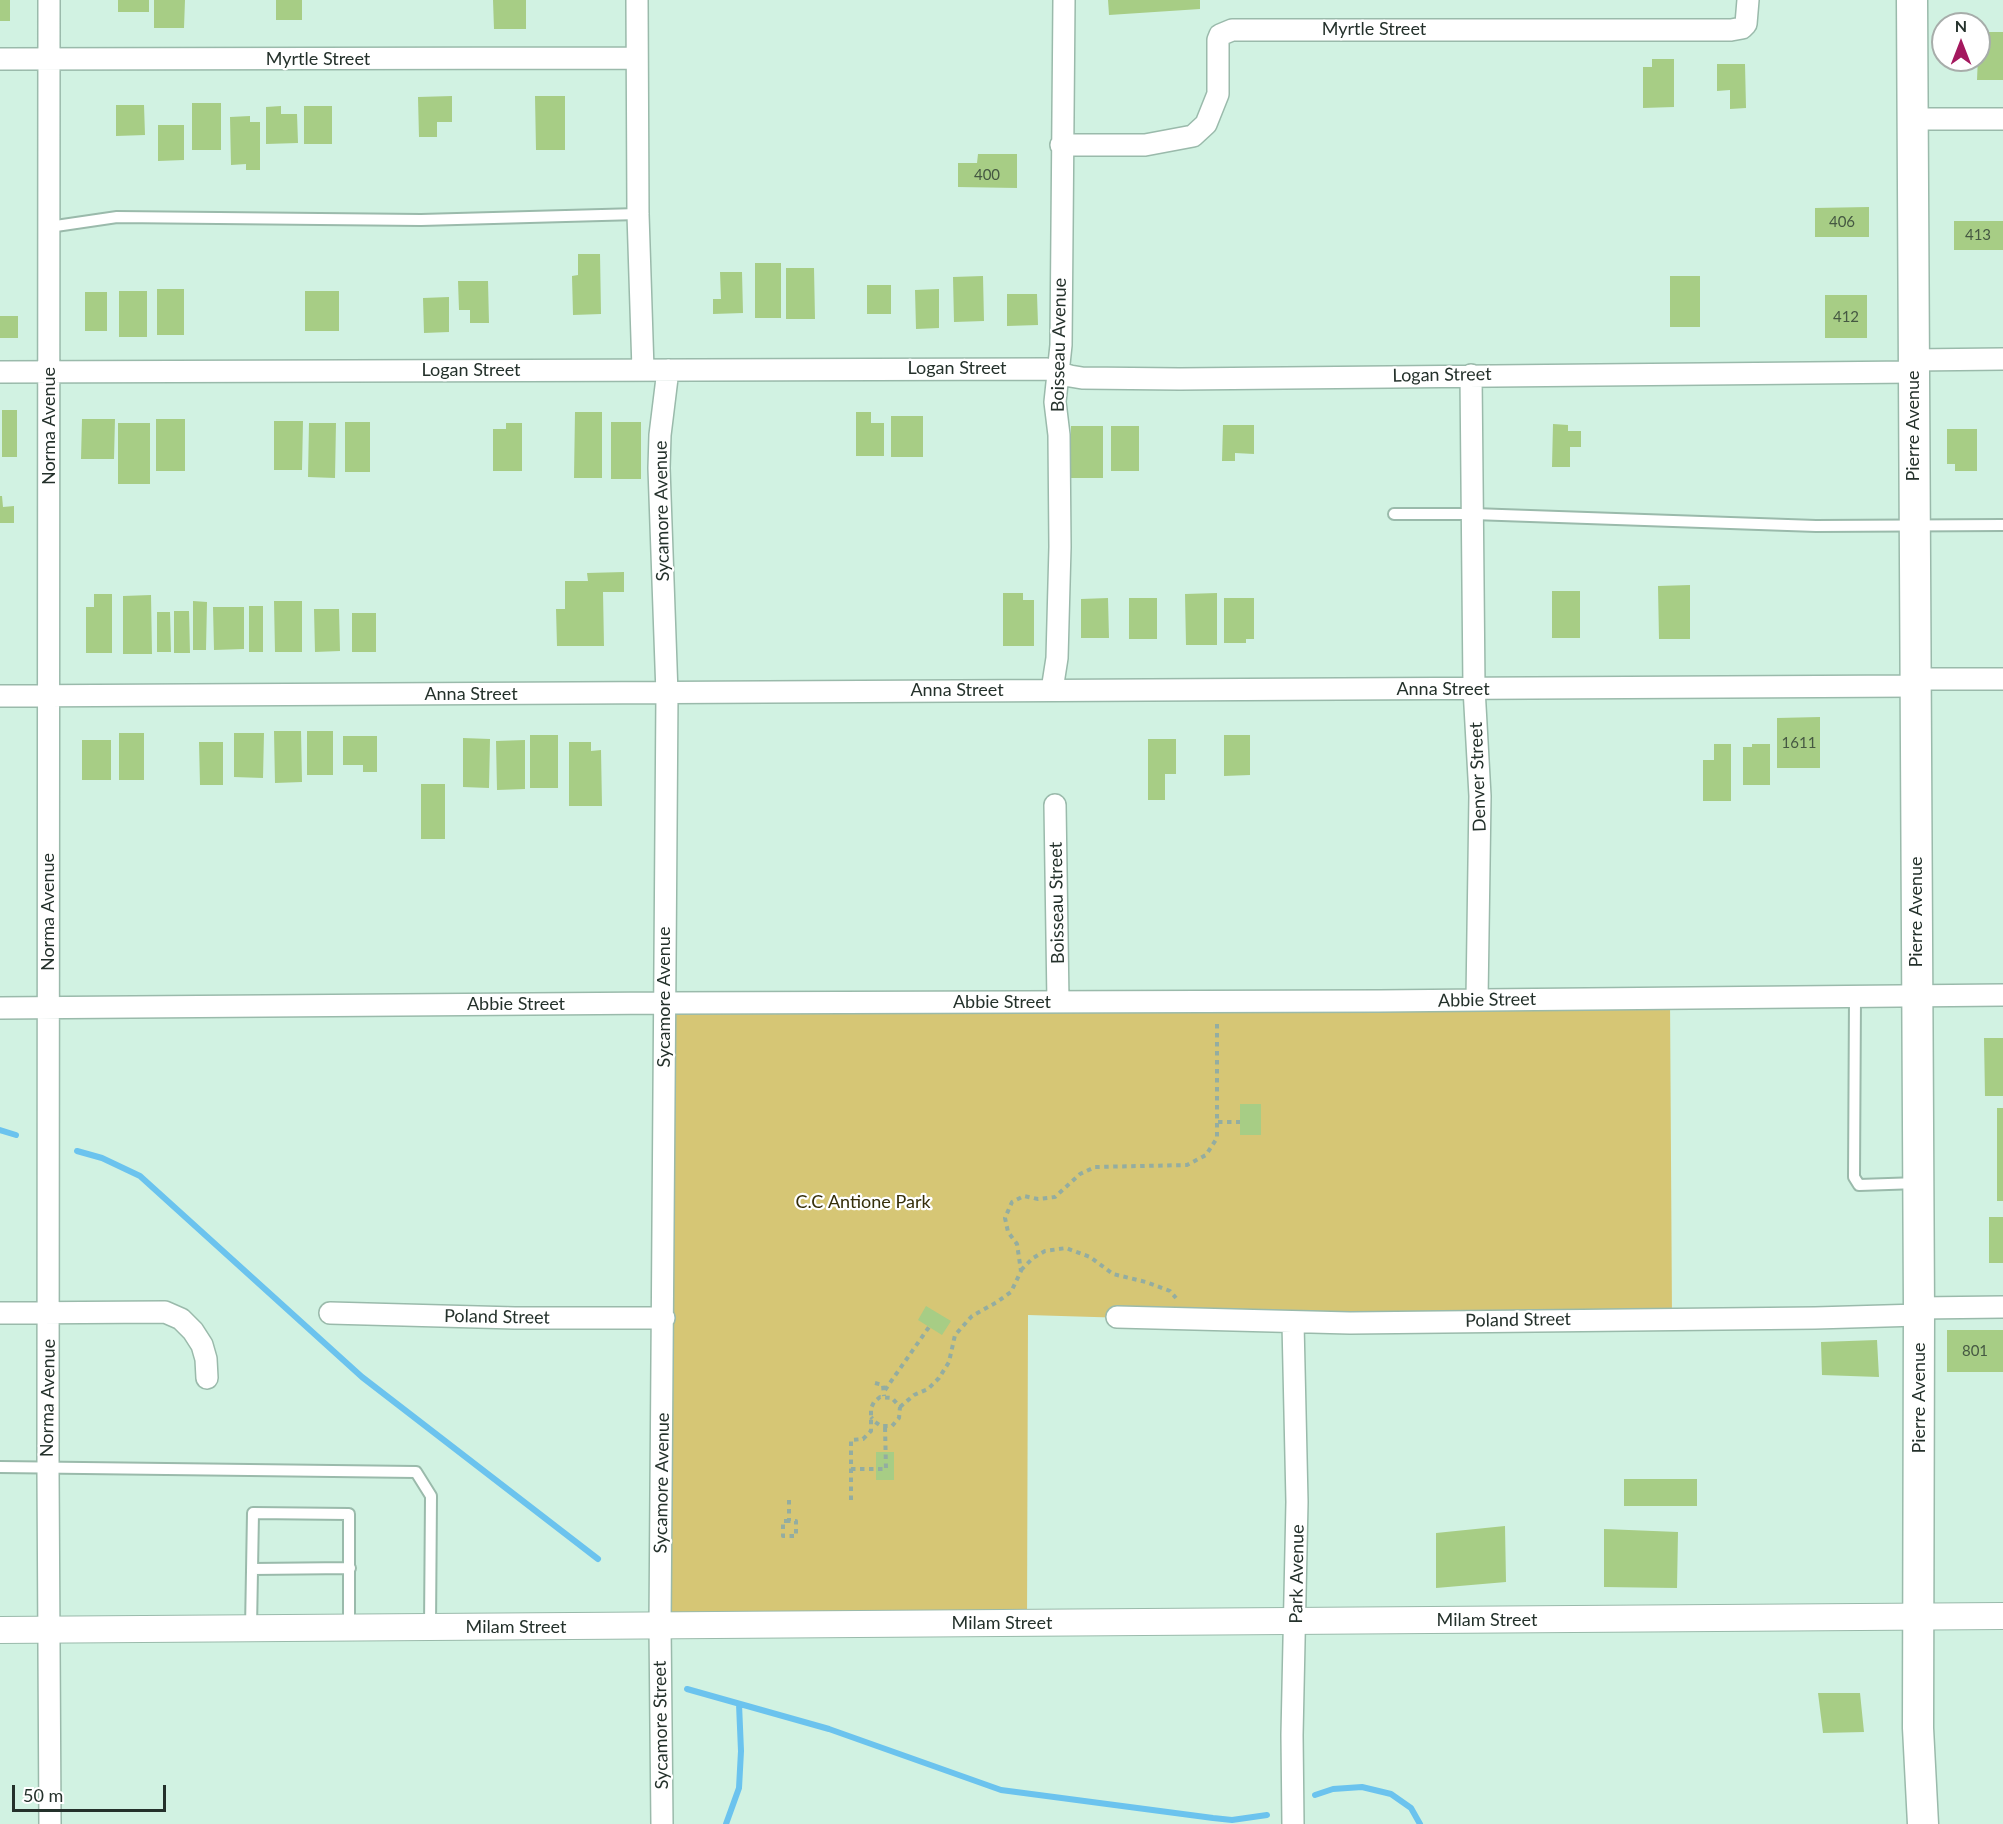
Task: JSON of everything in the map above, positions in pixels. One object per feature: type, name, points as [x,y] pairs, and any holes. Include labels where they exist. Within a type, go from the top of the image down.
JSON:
[{"type":"main road","name":"Pierre Avenue","points":[[1912,0],[1919,1311],[1918,1728],[1923,1824]]},
{"type":"street","name":"Norma Avenue","points":[[49,0],[48,1469],[50,1824]]},
{"type":"street","points":[[637,0],[638,214],[643,370]]},
{"type":"street","name":"Boisseau Avenue","points":[[1052,690],[1057,658],[1059,606],[1059,435],[1055,402],[1061,345],[1064,0]]},
{"type":"street","name":"Myrtle Street","points":[[1061,145],[1145,145],[1193,136],[1206,124],[1218,94],[1218,40],[1224,32],[1232,30],[1731,30],[1742,28],[1746,24],[1748,0]]},
{"type":"street","name":"Myrtle Street","points":[[0,59],[636,58]]},
{"type":"street","points":[[1912,119],[2003,118]]},
{"type":"street","name":"Logan Street","points":[[0,372],[1047,369],[1082,378],[1180,379],[1913,366],[2003,359]]},
{"type":"street","name":"Sycamore Avenue","points":[[660,1626],[667,694],[659,468],[661,424],[668,370]]},
{"type":"street","name":"Denver Street","points":[[1471,375],[1474,688],[1480,796],[1477,999]]},
{"type":"street","name":"Anna Street","points":[[0,696],[1474,688],[1915,683],[2003,679]]},
{"type":"street","name":"Boisseau Street","points":[[1055,805],[1058,1002]]},
{"type":"street","name":"Abbie Street","points":[[0,1008],[2003,995]]},
{"type":"street","name":"Poland Street","points":[[1117,1317],[1293,1323],[1815,1318],[2003,1307]]},
{"type":"street","points":[[0,1313],[165,1312],[181,1319],[202,1345],[206,1359],[207,1378]]},
{"type":"street","name":"Poland Street","points":[[330,1313],[515,1318],[664,1318]]},
{"type":"street","name":"Park Avenue","points":[[1293,1323],[1297,1502],[1292,1735],[1293,1824]]},
{"type":"street","name":"Milam Street","points":[[0,1630],[2003,1616]]},
{"type":"street","name":"Sycamore Street","points":[[660,1626],[663,1824]]},
{"type":"lane","points":[[50,227],[117,217],[421,220],[638,214]]},
{"type":"lane","points":[[1394,514],[1473,514],[1816,526],[2003,525]]},
{"type":"lane","points":[[1855,997],[1854,1177],[1859,1185],[1918,1183]]},
{"type":"lane","points":[[0,1467],[416,1472],[431,1496],[430,1627]]},
{"type":"lane","points":[[251,1628],[253,1513],[349,1514],[349,1628]]},
{"type":"lane","points":[[252,1569],[350,1568]]},
{"type":"path","points":[[1021,1271],[1017,1244],[1008,1232],[1005,1218],[1012,1202],[1024,1196],[1038,1199],[1054,1197],[1080,1174],[1095,1167],[1187,1165],[1206,1155],[1217,1138],[1217,1014]]},
{"type":"path","points":[[1218,1122],[1240,1122]]},
{"type":"path","points":[[900,1407],[914,1395],[928,1389],[939,1378],[949,1362],[955,1335],[972,1316],[1011,1292],[1021,1271],[1033,1258],[1046,1251],[1066,1248],[1090,1257],[1113,1274],[1170,1291],[1183,1307],[1189,1320]]},
{"type":"path","points":[[884,1396],[885,1390],[929,1327]]},
{"type":"path","points":[[875,1383],[883,1385],[885,1390]]},
{"type":"path","points":[[851,1500],[851,1440],[863,1439],[871,1431],[872,1417],[874,1402],[884,1396],[892,1398],[900,1407],[900,1415],[892,1426],[875,1422],[872,1417]]},
{"type":"path","points":[[851,1469],[886,1469],[885,1426]]},
{"type":"path","points":[[789,1500],[789,1521]]},
{"type":"path","points":[[783,1521],[789,1521],[796,1521],[796,1536],[783,1536],[783,1521]]},
{"type":"green space","name":"C.C Antione Park","points":[[1670,998],[1672,1319],[1293,1323],[1028,1315],[1027,1623],[660,1625],[664,1003]]},
{"type":"building","points":[[0,0],[10,0],[10,21],[0,21]]},
{"type":"building","points":[[118,0],[149,0],[149,12],[118,12]]},
{"type":"building","points":[[154,0],[185,0],[184,28],[154,28]]},
{"type":"building","points":[[276,0],[302,0],[302,20],[276,20]]},
{"type":"building","points":[[493,0],[526,0],[526,29],[494,29]]},
{"type":"building","points":[[1108,0],[1200,0],[1200,9],[1109,15]]},
{"type":"building","points":[[1991,32],[2003,32],[2003,80],[1977,80],[1977,72],[1991,72]]},
{"type":"building","points":[[1652,59],[1674,59],[1674,107],[1643,108],[1643,67],[1652,67]]},
{"type":"building","points":[[1717,64],[1745,64],[1746,108],[1730,109],[1730,90],[1717,91]]},
{"type":"building","points":[[452,96],[452,122],[437,122],[437,137],[419,137],[418,97]]},
{"type":"building","points":[[535,96],[565,96],[565,150],[536,150]]},
{"type":"building","points":[[192,103],[221,103],[221,150],[192,150]]},
{"type":"building","points":[[116,105],[144,105],[145,135],[116,136]]},
{"type":"building","points":[[281,106],[281,114],[297,114],[298,143],[266,144],[266,107]]},
{"type":"building","points":[[304,106],[332,106],[332,144],[304,144]]},
{"type":"building","points":[[250,116],[250,122],[260,122],[260,170],[246,170],[246,164],[231,165],[230,117]]},
{"type":"building","points":[[158,125],[184,125],[184,160],[158,161]]},
{"type":"building","points":[[978,154],[1017,154],[1017,188],[958,187],[958,163],[977,163]]},
{"type":"building","points":[[1869,207],[1869,237],[1815,237],[1815,208]]},
{"type":"building","points":[[1954,221],[2003,221],[2003,250],[1954,250]]},
{"type":"building","points":[[578,254],[600,254],[601,314],[573,315],[572,276],[578,275]]},
{"type":"building","points":[[755,263],[781,263],[781,318],[755,318]]},
{"type":"building","points":[[786,268],[814,268],[815,319],[786,319]]},
{"type":"building","points":[[720,272],[742,272],[743,313],[713,314],[713,299],[721,299]]},
{"type":"building","points":[[983,276],[984,321],[954,322],[953,277]]},
{"type":"building","points":[[1670,276],[1700,276],[1700,327],[1670,327]]},
{"type":"building","points":[[458,281],[488,281],[489,323],[470,323],[470,310],[459,310]]},
{"type":"building","points":[[867,285],[891,285],[891,314],[867,314]]},
{"type":"building","points":[[157,289],[184,289],[184,335],[157,335]]},
{"type":"building","points":[[939,289],[939,328],[916,329],[915,290]]},
{"type":"building","points":[[119,291],[147,291],[147,337],[119,337]]},
{"type":"building","points":[[305,291],[339,291],[339,331],[305,331]]},
{"type":"building","points":[[85,292],[107,292],[107,331],[85,331]]},
{"type":"building","points":[[1007,294],[1037,294],[1038,325],[1007,326]]},
{"type":"building","points":[[1825,295],[1867,295],[1867,338],[1825,338]]},
{"type":"building","points":[[449,297],[449,332],[424,333],[423,298]]},
{"type":"building","points":[[0,316],[18,316],[18,338],[0,338]]},
{"type":"building","points":[[2,410],[17,410],[17,457],[2,457]]},
{"type":"building","points":[[575,412],[602,412],[602,478],[574,478]]},
{"type":"building","points":[[856,412],[871,412],[871,423],[884,423],[884,456],[856,456]]},
{"type":"building","points":[[891,416],[923,416],[923,457],[891,457]]},
{"type":"building","points":[[82,419],[115,419],[114,459],[81,459]]},
{"type":"building","points":[[156,419],[185,419],[185,471],[156,471]]},
{"type":"building","points":[[274,421],[303,421],[302,470],[274,470]]},
{"type":"building","points":[[345,422],[370,422],[370,472],[345,472]]},
{"type":"building","points":[[611,422],[641,422],[641,479],[611,479]]},
{"type":"building","points":[[118,423],[150,423],[150,484],[118,484]]},
{"type":"building","points":[[309,423],[336,423],[335,478],[308,477]]},
{"type":"building","points":[[506,423],[522,423],[522,471],[493,471],[493,429],[506,429]]},
{"type":"building","points":[[1553,424],[1568,425],[1568,431],[1581,431],[1581,447],[1570,447],[1570,467],[1552,467]]},
{"type":"building","points":[[1223,425],[1254,425],[1254,454],[1235,453],[1235,461],[1222,461]]},
{"type":"building","points":[[1071,426],[1103,426],[1103,478],[1071,478]]},
{"type":"building","points":[[1111,426],[1139,426],[1139,471],[1111,471]]},
{"type":"building","points":[[1947,429],[1977,429],[1977,471],[1955,471],[1955,464],[1947,464]]},
{"type":"building","points":[[0,496],[2,496],[3,507],[14,506],[14,523],[0,523]]},
{"type":"building","points":[[624,572],[624,592],[603,592],[604,646],[557,646],[556,609],[565,609],[565,581],[588,581],[587,573]]},
{"type":"building","points":[[1690,585],[1690,639],[1659,639],[1658,586]]},
{"type":"building","points":[[1552,591],[1580,591],[1580,638],[1552,638]]},
{"type":"building","points":[[1003,593],[1023,593],[1023,600],[1034,600],[1034,646],[1003,646]]},
{"type":"building","points":[[1217,593],[1217,645],[1186,645],[1185,594]]},
{"type":"building","points":[[94,594],[112,594],[112,653],[86,653],[86,607],[94,607]]},
{"type":"building","points":[[151,595],[152,654],[123,654],[123,596]]},
{"type":"building","points":[[1108,598],[1109,638],[1081,638],[1081,599]]},
{"type":"building","points":[[1129,598],[1157,598],[1157,639],[1129,639]]},
{"type":"building","points":[[1224,598],[1254,598],[1254,639],[1246,639],[1246,643],[1224,643]]},
{"type":"building","points":[[193,601],[207,602],[206,650],[193,650]]},
{"type":"building","points":[[274,601],[302,601],[302,652],[275,652]]},
{"type":"building","points":[[249,606],[263,606],[263,652],[249,652]]},
{"type":"building","points":[[213,607],[244,607],[244,649],[214,650]]},
{"type":"building","points":[[314,609],[339,609],[340,651],[315,652]]},
{"type":"building","points":[[174,611],[189,611],[190,653],[174,653]]},
{"type":"building","points":[[157,612],[170,612],[171,652],[157,652]]},
{"type":"building","points":[[352,613],[376,613],[376,652],[352,652]]},
{"type":"building","points":[[1820,717],[1820,768],[1777,768],[1777,718]]},
{"type":"building","points":[[274,731],[301,731],[302,782],[275,783]]},
{"type":"building","points":[[307,731],[333,731],[333,775],[307,775]]},
{"type":"building","points":[[119,733],[144,733],[144,780],[119,780]]},
{"type":"building","points":[[234,733],[264,733],[263,778],[234,777]]},
{"type":"building","points":[[530,735],[558,735],[558,788],[530,788]]},
{"type":"building","points":[[1224,735],[1250,735],[1250,775],[1224,776]]},
{"type":"building","points":[[343,736],[377,736],[377,772],[363,772],[363,765],[343,765]]},
{"type":"building","points":[[463,738],[490,739],[489,788],[463,787]]},
{"type":"building","points":[[1148,739],[1176,739],[1176,774],[1165,774],[1165,800],[1148,800]]},
{"type":"building","points":[[82,740],[111,740],[111,780],[82,780]]},
{"type":"building","points":[[525,740],[525,789],[497,790],[496,741]]},
{"type":"building","points":[[199,742],[223,742],[223,785],[200,785]]},
{"type":"building","points":[[569,742],[591,742],[591,751],[601,750],[602,806],[569,806]]},
{"type":"building","points":[[1714,744],[1731,744],[1731,801],[1703,801],[1703,760],[1714,760]]},
{"type":"building","points":[[1752,744],[1770,744],[1770,785],[1743,785],[1743,747],[1752,747]]},
{"type":"building","points":[[421,784],[445,784],[445,839],[421,839]]},
{"type":"building","points":[[1984,1038],[2003,1038],[2003,1096],[1985,1096]]},
{"type":"building","points":[[1240,1104],[1261,1104],[1261,1135],[1240,1135]]},
{"type":"building","points":[[1997,1108],[2003,1108],[2003,1201],[1997,1201]]},
{"type":"building","points":[[1989,1217],[2003,1217],[2003,1263],[1989,1263]]},
{"type":"building","points":[[926,1306],[951,1321],[942,1335],[918,1320]]},
{"type":"building","points":[[1947,1330],[2003,1330],[2003,1372],[1947,1372]]},
{"type":"building","points":[[1877,1340],[1879,1377],[1822,1375],[1821,1342]]},
{"type":"building","points":[[876,1452],[894,1452],[894,1480],[876,1480]]},
{"type":"building","points":[[1624,1479],[1697,1479],[1697,1506],[1624,1506]]},
{"type":"building","points":[[1505,1526],[1506,1582],[1436,1588],[1436,1533]]},
{"type":"building","points":[[1604,1529],[1678,1532],[1677,1588],[1604,1587]]},
{"type":"building","points":[[1818,1693],[1860,1693],[1864,1732],[1823,1733]]},
{"type":"waterway","points":[[0,1130],[16,1135]]},
{"type":"waterway","points":[[77,1151],[102,1158],[140,1176],[362,1377],[598,1559]]},
{"type":"waterway","points":[[687,1689],[829,1729],[1001,1790],[1232,1820],[1267,1815]]},
{"type":"waterway","points":[[726,1824],[739,1788],[741,1751],[739,1704]]},
{"type":"waterway","points":[[1315,1795],[1333,1789],[1362,1787],[1391,1794],[1411,1808],[1420,1824]]}]
